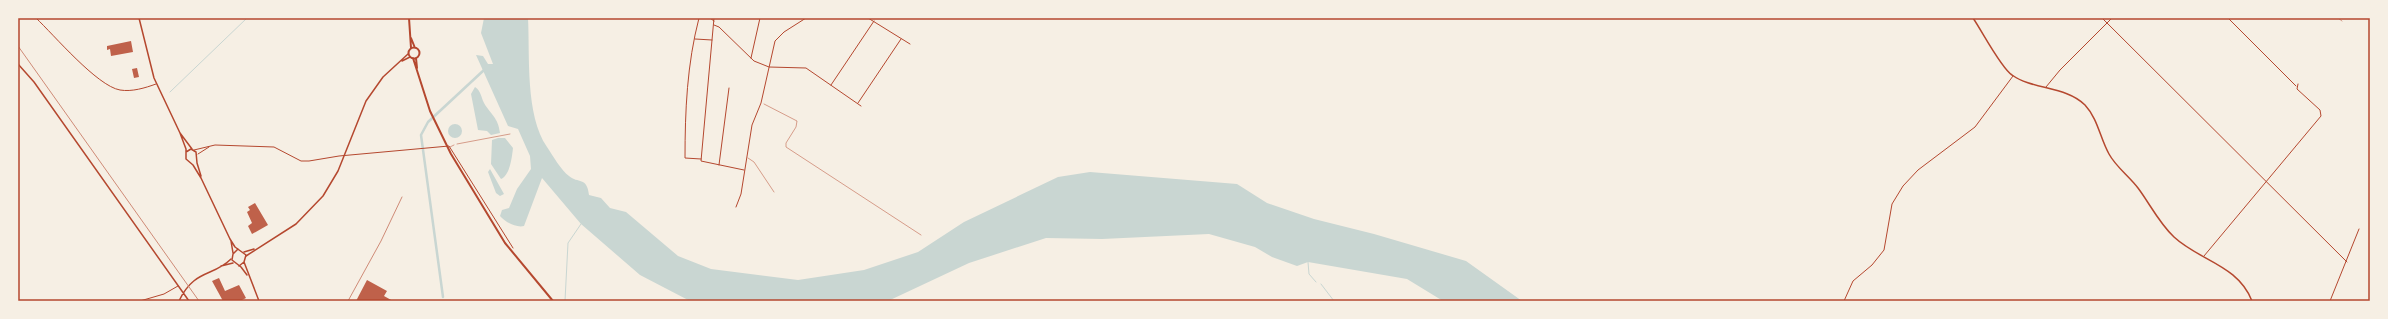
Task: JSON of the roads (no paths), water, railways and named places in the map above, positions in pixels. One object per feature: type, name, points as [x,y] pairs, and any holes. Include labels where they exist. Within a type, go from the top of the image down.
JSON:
[{"type":"main road","points":[[409,18],[411,48],[408,54],[417,69],[429,108],[444,142],[505,243],[553,301]]},
{"type":"main road","points":[[411,37],[415,48],[419,52],[416,58],[417,69]]},
{"type":"main road","points":[[411,58],[416,58]]},
{"type":"street","points":[[36,18],[93,74],[108,85],[118,89],[132,90],[157,84]]},
{"type":"street","points":[[91,18],[111,18]]},
{"type":"street","points":[[139,18],[148,59],[157,84],[180,133],[186,152],[186,159],[190,162],[201,178],[230,239],[233,254]]},
{"type":"street","points":[[699,18],[694,39],[686,99],[685,158],[701,160],[719,166],[744,170]]},
{"type":"street","points":[[710,18],[714,21]]},
{"type":"street","points":[[701,160],[714,18]]},
{"type":"street","points":[[751,59],[760,18]]},
{"type":"street","points":[[736,207],[741,194],[752,126],[761,103],[777,38],[806,18]]},
{"type":"street","points":[[868,18],[910,44]]},
{"type":"street","points":[[1973,18],[2013,76],[2077,99],[2086,107],[2094,118],[2110,156],[2138,188],[2165,228],[2180,242],[2204,256],[2241,282],[2252,301]]},
{"type":"street","points":[[2102,18],[2347,262]]},
{"type":"street","points":[[2046,88],[2060,70],[2112,18]]},
{"type":"street","points":[[2204,256],[2321,116],[2320,110],[2228,18]]},
{"type":"street","points":[[831,85],[874,21]]},
{"type":"street","points":[[714,25],[719,27],[751,59],[769,67],[806,68],[861,106]]},
{"type":"street","points":[[694,39],[712,40]]},
{"type":"street","points":[[858,104],[901,39]]},
{"type":"street","points":[[239,266],[244,262],[246,256],[296,224],[316,205],[334,180],[366,101],[383,77],[408,54]]},
{"type":"street","points":[[402,61],[411,58]]},
{"type":"street","points":[[18,64],[34,82],[189,301]]},
{"type":"street","points":[[1844,301],[1853,281],[1872,266],[1885,247],[1892,204],[1903,186],[1918,170],[1975,127],[2013,76]]},
{"type":"street","points":[[719,166],[729,88]]},
{"type":"street","points":[[180,133],[198,154]]},
{"type":"street","points":[[186,152],[209,146],[221,145],[274,147],[302,161],[450,147],[513,248]]},
{"type":"street","points":[[201,178],[196,159],[198,154],[209,146]]},
{"type":"street","points":[[190,162],[196,159]]},
{"type":"street","points":[[2330,301],[2359,229]]},
{"type":"street","points":[[230,239],[239,249],[244,252],[246,256]]},
{"type":"street","points":[[179,301],[194,280],[231,259],[233,254],[239,249]]},
{"type":"street","points":[[244,252],[256,249]]},
{"type":"street","points":[[231,259],[233,263],[239,266],[248,276]]},
{"type":"street","points":[[244,262],[248,276],[259,301]]},
{"type":"street","points":[[217,267],[233,263]]},
{"type":"street","points":[[140,301],[164,294],[178,286]]},
{"type":"lane","points":[[450,147],[454,145]]},
{"type":"lane","points":[[746,157],[754,162],[774,192]]},
{"type":"waterway","points":[[170,92],[247,18]]},
{"type":"waterway","points":[[443,297],[421,135],[428,122],[484,70]]},
{"type":"waterway","points":[[565,301],[568,243],[581,224]]},
{"type":"waterway","points":[[1308,262],[1309,274],[1316,282]]},
{"type":"waterway","points":[[1321,284],[1334,301]]},
{"type":"railway","points":[[18,46],[199,301]]},
{"type":"railway","points":[[348,301],[381,241],[402,197]]}]
